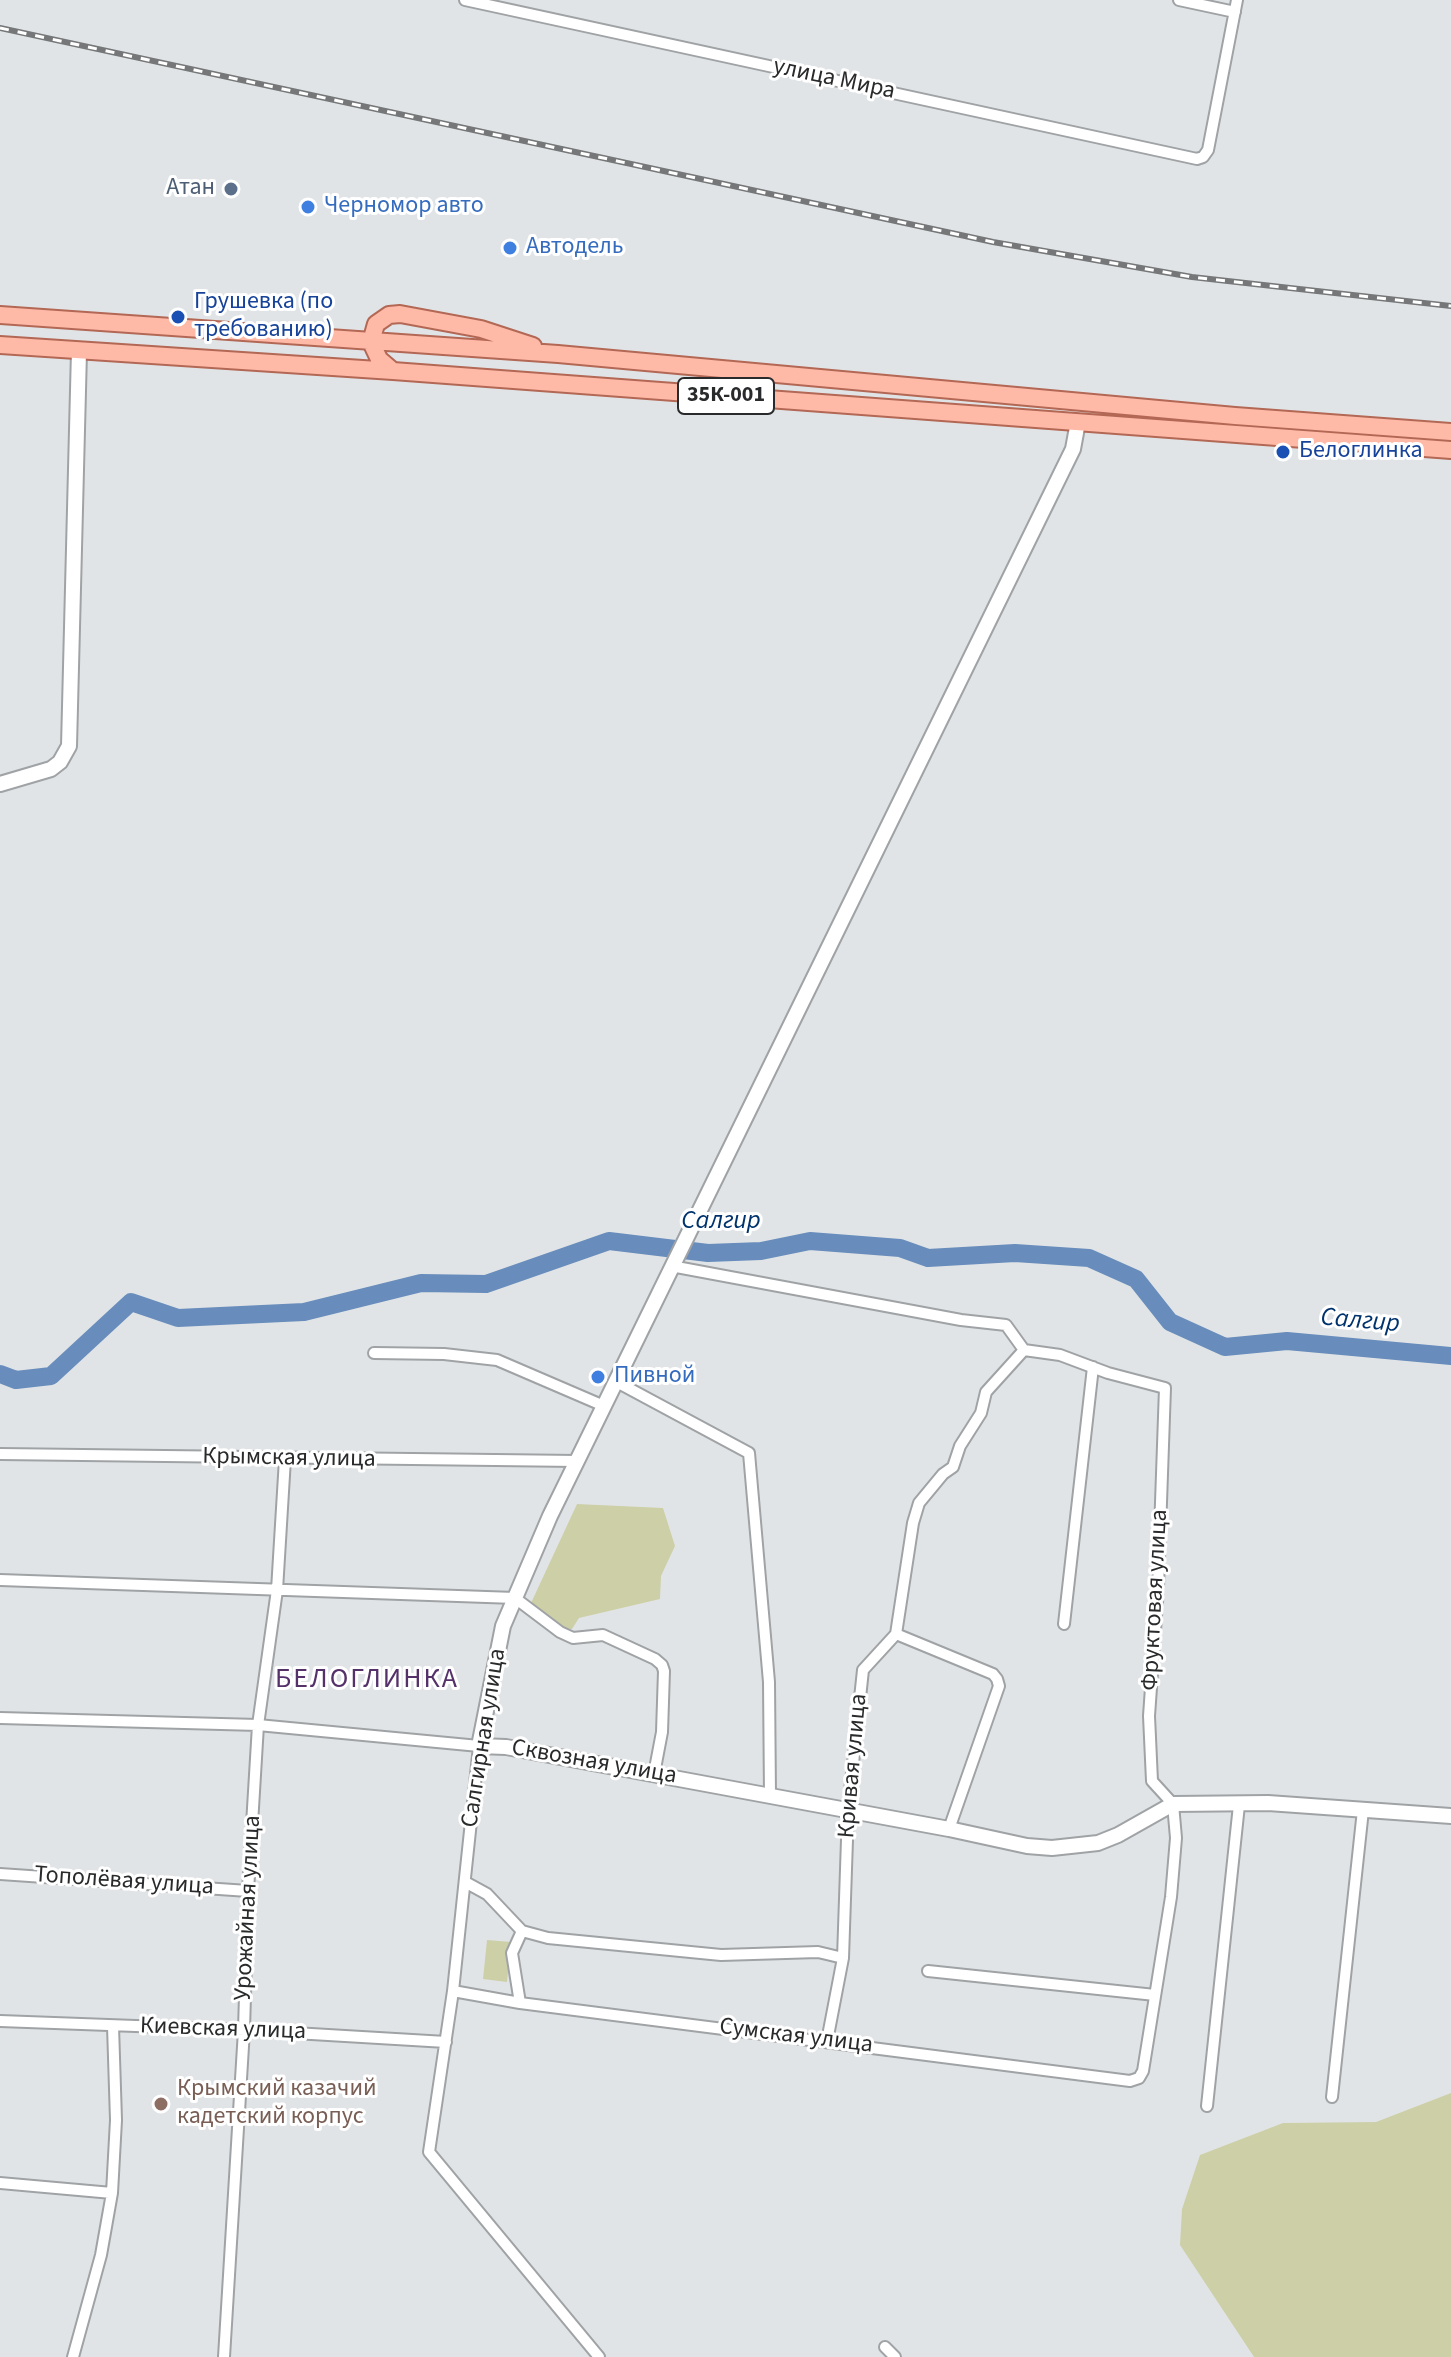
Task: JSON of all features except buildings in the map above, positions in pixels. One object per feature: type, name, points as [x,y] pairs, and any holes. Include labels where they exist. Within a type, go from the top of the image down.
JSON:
[{"type":"main road","points":[[393,371],[379,359],[372,336],[384,316],[400,314],[481,329],[558,354]]},
{"type":"main road","points":[[0,315],[342,339],[372,336]]},
{"type":"main road","name":"35К-001","points":[[372,336],[1235,416],[1451,432]]},
{"type":"main road","name":"35К-001","points":[[0,345],[393,371],[1451,450]]},
{"type":"main road","points":[[0,784],[51,769],[60,762],[69,746],[79,351]]},
{"type":"main road","name":"Салгирная улица","points":[[479,1746],[503,1626],[550,1516],[1073,449],[1078,422]]},
{"type":"main road","name":"Сквозная улица","points":[[479,1746],[506,1747],[654,1774],[1027,1846],[1074,1847],[1098,1843],[1173,1804]]},
{"type":"main road","points":[[1173,1804],[1268,1803],[1451,1816]]},
{"type":"street","name":"улица Мира","points":[[465,0],[1197,159],[1208,150],[1236,6]]},
{"type":"street","points":[[1179,0],[1236,6]]},
{"type":"street","points":[[672,1264],[961,1320],[1006,1325],[1024,1350],[1060,1355],[1093,1367],[1064,1624]]},
{"type":"street","points":[[949,1829],[999,1686],[993,1674],[896,1634],[913,1523],[919,1503],[943,1474],[953,1467],[960,1446],[981,1413],[986,1392],[1024,1350]]},
{"type":"street","points":[[374,1353],[444,1354],[497,1360],[604,1406]]},
{"type":"street","name":"Фруктовая улица","points":[[1093,1367],[1165,1388],[1158,1588],[1149,1716],[1152,1781],[1173,1804]]},
{"type":"street","points":[[615,1381],[749,1453],[769,1682],[770,1796]]},
{"type":"street","name":"Крымская улица","points":[[0,1454],[577,1461]]},
{"type":"street","name":"Урожайная улица","points":[[224,2357],[244,2030],[258,1725],[277,1590],[285,1459]]},
{"type":"street","points":[[0,1580],[515,1598],[560,1632],[573,1638],[603,1635],[662,1665],[662,1732],[654,1774]]},
{"type":"street","name":"Кривая улица","points":[[827,2041],[843,1958],[848,1810],[863,1670],[896,1634]]},
{"type":"street","name":"Сквозная улица","points":[[0,1718],[258,1725],[479,1746]]},
{"type":"street","name":"Салгирная улица","points":[[479,1746],[453,1991],[429,2152],[599,2357]]},
{"type":"street","points":[[928,1971],[1155,1995],[1171,1897],[1176,1838],[1173,1804]]},
{"type":"street","points":[[1207,2106],[1239,1805]]},
{"type":"street","points":[[1332,2097],[1363,1810]]},
{"type":"street","name":"Тополёвая улица","points":[[0,1874],[248,1891]]},
{"type":"street","points":[[465,1882],[487,1894],[522,1931],[548,1938],[721,1955],[818,1952],[843,1958]]},
{"type":"street","points":[[520,2003],[512,1953],[522,1931]]},
{"type":"street","name":"Сумская улица","points":[[453,1991],[520,2003],[1130,2081],[1139,2078],[1143,2071],[1155,1995]]},
{"type":"street","name":"Киевская улица","points":[[0,2021],[244,2030],[446,2042]]},
{"type":"street","points":[[73,2357],[101,2255],[112,2193],[116,2120],[113,2026]]},
{"type":"street","points":[[0,2183],[112,2193]]},
{"type":"street","points":[[885,2347],[895,2357]]},
{"type":"green space","points":[[577,1504],[663,1508],[675,1546],[661,1576],[660,1599],[579,1618],[572,1629],[561,1630],[531,1603]]},
{"type":"green space","points":[[487,1940],[511,1942],[507,1982],[483,1979]]},
{"type":"green space","points":[[1451,2093],[1451,2357],[1254,2357],[1180,2245],[1182,2209],[1200,2155],[1283,2123],[1376,2122]]},
{"type":"waterway","name":"Салгир","points":[[0,1374],[16,1380],[51,1376],[131,1302],[178,1318],[304,1312],[421,1283],[486,1284],[609,1241],[708,1253],[761,1251],[810,1241],[900,1248],[928,1258],[1015,1253],[1089,1258],[1136,1279],[1170,1322],[1225,1347],[1287,1341],[1451,1356]]},
{"type":"railway","points":[[0,28],[993,242],[1192,277],[1451,306]]},
{"type":"place","name":"Атан","points":[[231,189]]},
{"type":"place","name":"Черномор авто","points":[[308,207]]},
{"type":"place","name":"Автодель","points":[[510,248]]},
{"type":"place","name":"Грушевка (по требованию)","points":[[178,317]]},
{"type":"place","name":"Белоглинка","points":[[1283,452]]},
{"type":"place","name":"Пивной","points":[[598,1377]]},
{"type":"place","name":"Крымский казачий кадетский корпус","points":[[161,2104]]},
{"type":"district","name":"БЕЛОГЛИНКА","points":[[367,1681]]}]
